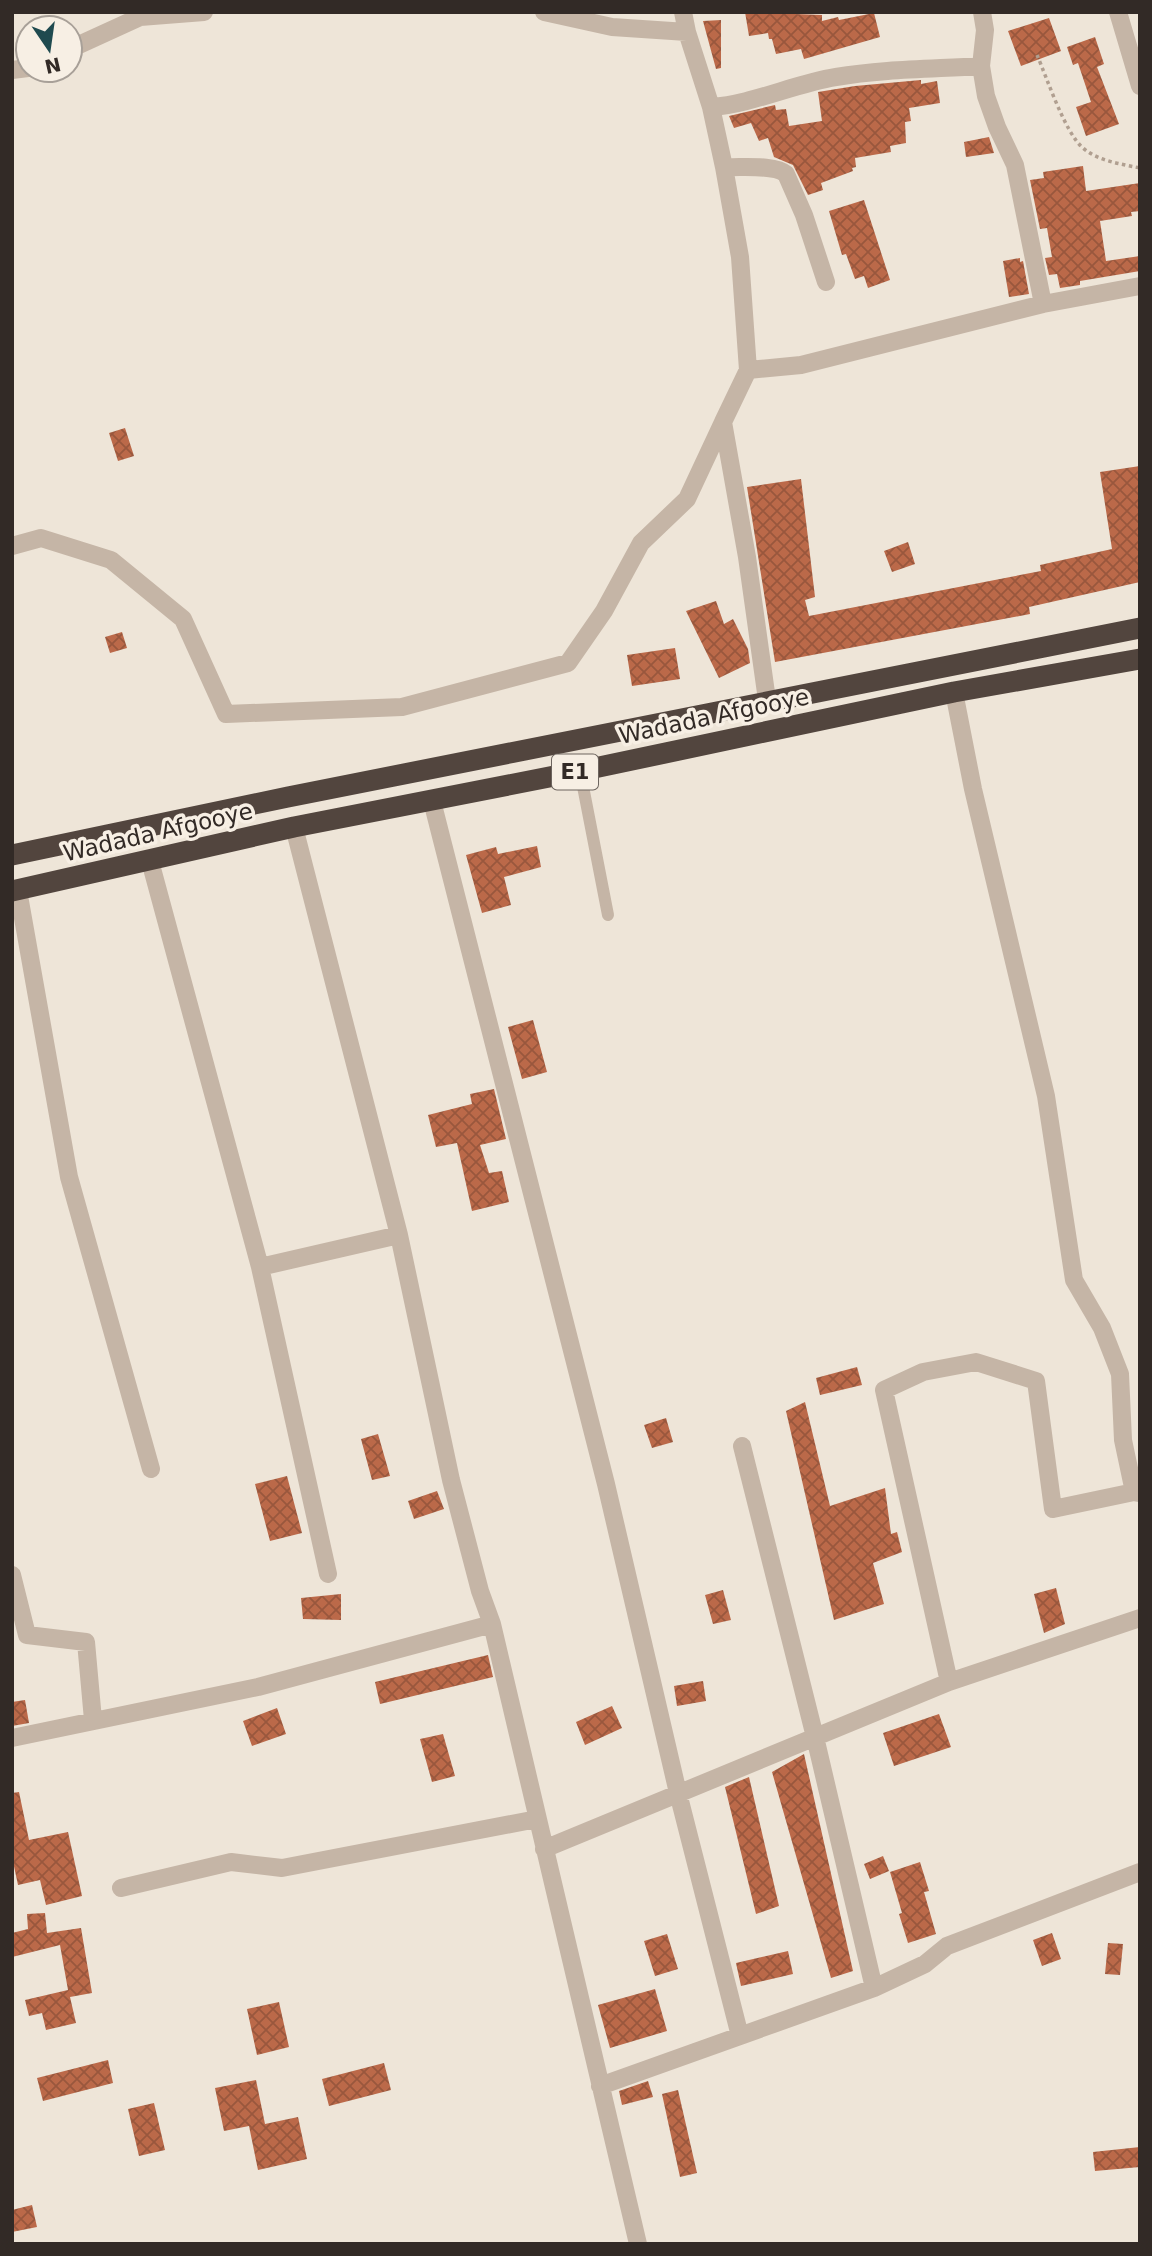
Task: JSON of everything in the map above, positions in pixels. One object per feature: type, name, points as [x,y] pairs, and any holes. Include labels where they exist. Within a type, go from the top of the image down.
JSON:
[{"type":"highway","name":"Wadada Afgooye","points":[[12,855],[288,797],[1140,628]]},
{"type":"highway","name":"Wadada Afgooye","points":[[15,890],[294,828],[954,692],[1140,659]]},
{"type":"street","points":[[84,43],[140,17],[204,12]]},
{"type":"street","points":[[544,12],[611,27],[687,32]]},
{"type":"street","points":[[12,546],[41,538],[111,560],[183,619],[226,714],[402,707],[568,663],[604,611],[641,543],[687,499],[748,370],[740,257],[724,167],[711,107],[683,12]]},
{"type":"street","points":[[982,12],[985,30],[981,66],[986,96],[1015,165],[1044,304]]},
{"type":"street","points":[[1118,12],[1140,86]]},
{"type":"street","points":[[711,107],[736,105],[785,88],[837,77],[981,66]]},
{"type":"street","points":[[724,167],[770,168],[786,174],[804,215],[826,282]]},
{"type":"street","points":[[748,370],[801,365],[1044,304],[1140,286]]},
{"type":"street","points":[[723,422],[747,556],[767,701]]},
{"type":"street","points":[[949,1682],[884,1390],[923,1372],[976,1362],[1036,1381],[1053,1508],[1137,1493],[1123,1440],[1120,1374],[1102,1328],[1074,1280],[1046,1096],[973,789],[954,692]]},
{"type":"street","points":[[432,801],[606,1484],[678,1793],[740,2036]]},
{"type":"street","points":[[294,828],[399,1235],[451,1480],[480,1591],[492,1624],[638,2244]]},
{"type":"street","points":[[150,861],[260,1267],[328,1574]]},
{"type":"street","points":[[15,890],[69,1177],[151,1469]]},
{"type":"street","points":[[260,1267],[399,1235]]},
{"type":"street","points":[[742,1446],[874,1988]]},
{"type":"street","points":[[12,1575],[20,1635],[86,1642],[93,1720]]},
{"type":"street","points":[[544,1849],[949,1682],[1140,1618]]},
{"type":"street","points":[[12,1738],[258,1687],[492,1624]]},
{"type":"street","points":[[121,1888],[231,1862],[282,1868],[537,1819]]},
{"type":"street","points":[[600,2086],[874,1988],[925,1964],[947,1945],[1140,1872]]},
{"type":"lane","points":[[580,771],[608,915]]},
{"type":"path","points":[[1037,55],[1065,121],[1081,146],[1094,155],[1140,168]]},
{"type":"building","points":[[745,12],[822,15],[822,21],[874,13],[880,37],[804,59],[801,49],[776,54],[768,33],[749,36]]},
{"type":"building","points":[[1049,18],[1061,51],[1021,66],[1008,31]]},
{"type":"building","points":[[721,20],[721,68],[716,69],[703,21]]},
{"type":"building","points":[[1095,37],[1104,64],[1097,67],[1119,124],[1086,136],[1076,107],[1091,102],[1078,63],[1073,65],[1067,47]]},
{"type":"building","points":[[921,80],[921,84],[937,81],[940,103],[909,108],[911,121],[905,122],[906,143],[890,146],[891,152],[855,158],[856,167],[852,168],[853,171],[821,183],[823,190],[808,195],[793,165],[774,157],[768,138],[759,141],[751,123],[734,128],[729,116],[775,105],[776,110],[786,109],[789,126],[822,121],[818,92]]},
{"type":"building","points":[[989,137],[994,153],[966,157],[964,142]]},
{"type":"building","points":[[1083,166],[1086,191],[1140,183],[1140,211],[1131,212],[1132,216],[1100,221],[1106,261],[1140,256],[1140,271],[1080,281],[1080,285],[1060,288],[1057,274],[1049,275],[1045,258],[1052,257],[1047,228],[1040,229],[1030,180],[1044,178],[1043,172]]},
{"type":"building","points":[[864,200],[890,280],[868,288],[864,276],[855,279],[846,254],[842,255],[829,211]]},
{"type":"building","points":[[1020,258],[1020,262],[1023,261],[1029,294],[1009,297],[1003,261]]},
{"type":"building","points":[[125,428],[134,456],[118,461],[109,433]]},
{"type":"building","points":[[1140,466],[1140,582],[1029,607],[1030,614],[775,662],[747,487],[801,479],[815,597],[805,600],[809,616],[1041,571],[1040,565],[1112,549],[1100,472]]},
{"type":"building","points":[[908,542],[915,564],[892,572],[884,551]]},
{"type":"building","points":[[716,601],[724,624],[733,619],[748,649],[750,663],[719,678],[686,611]]},
{"type":"building","points":[[122,632],[127,648],[110,653],[105,637]]},
{"type":"building","points":[[675,648],[680,679],[632,686],[627,655]]},
{"type":"building","points":[[537,846],[541,867],[504,877],[511,905],[482,913],[466,855],[496,847],[498,854]]},
{"type":"building","points":[[533,1020],[547,1072],[522,1079],[508,1027]]},
{"type":"building","points":[[494,1089],[506,1139],[480,1145],[489,1173],[502,1171],[509,1202],[472,1211],[457,1143],[436,1147],[428,1115],[472,1104],[470,1094]]},
{"type":"building","points":[[857,1367],[862,1385],[820,1395],[816,1378]]},
{"type":"building","points":[[805,1402],[830,1506],[885,1488],[891,1534],[897,1532],[902,1552],[873,1563],[884,1604],[834,1620],[786,1411]]},
{"type":"building","points":[[666,1418],[673,1442],[652,1448],[644,1425]]},
{"type":"building","points":[[378,1434],[390,1476],[372,1480],[361,1439]]},
{"type":"building","points":[[287,1476],[302,1533],[270,1541],[255,1484]]},
{"type":"building","points":[[437,1491],[444,1509],[414,1519],[408,1501]]},
{"type":"building","points":[[1056,1588],[1065,1624],[1044,1633],[1034,1594]]},
{"type":"building","points":[[723,1590],[731,1620],[713,1624],[705,1595]]},
{"type":"building","points":[[341,1594],[341,1620],[303,1619],[301,1598]]},
{"type":"building","points":[[488,1655],[493,1677],[380,1704],[375,1682]]},
{"type":"building","points":[[703,1681],[706,1701],[677,1706],[674,1686]]},
{"type":"building","points":[[25,1700],[29,1723],[12,1726],[12,1702]]},
{"type":"building","points":[[612,1706],[622,1728],[585,1745],[576,1722]]},
{"type":"building","points":[[277,1708],[286,1734],[252,1746],[243,1721]]},
{"type":"building","points":[[939,1714],[951,1747],[894,1766],[883,1733]]},
{"type":"building","points":[[443,1734],[455,1776],[432,1782],[420,1739]]},
{"type":"building","points":[[804,1754],[853,1971],[831,1978],[772,1772]]},
{"type":"building","points":[[749,1777],[779,1906],[756,1914],[725,1787]]},
{"type":"building","points":[[19,1792],[29,1840],[68,1832],[82,1896],[46,1905],[40,1880],[18,1885],[12,1857],[12,1793]]},
{"type":"building","points":[[883,1856],[889,1871],[870,1879],[864,1864]]},
{"type":"building","points":[[920,1862],[929,1891],[924,1892],[936,1934],[908,1943],[890,1872]]},
{"type":"building","points":[[45,1913],[47,1933],[81,1928],[92,1993],[70,1997],[76,2023],[46,2030],[42,2013],[29,2016],[25,2000],[68,1990],[60,1945],[12,1957],[12,1933],[28,1929],[27,1914]]},
{"type":"building","points":[[1052,1933],[1061,1959],[1042,1966],[1033,1940]]},
{"type":"building","points":[[667,1934],[678,1969],[655,1976],[644,1941]]},
{"type":"building","points":[[1108,1943],[1123,1944],[1120,1975],[1105,1974]]},
{"type":"building","points":[[788,1951],[793,1974],[741,1986],[736,1963]]},
{"type":"building","points":[[655,1989],[667,2031],[610,2048],[598,2005]]},
{"type":"building","points":[[279,2002],[289,2047],[257,2055],[247,2009]]},
{"type":"building","points":[[108,2060],[113,2083],[43,2101],[37,2078]]},
{"type":"building","points":[[384,2063],[391,2090],[329,2106],[322,2079]]},
{"type":"building","points":[[256,2080],[265,2124],[298,2117],[307,2159],[258,2170],[249,2126],[224,2131],[215,2088]]},
{"type":"building","points":[[648,2081],[653,2097],[622,2105],[619,2091]]},
{"type":"building","points":[[678,2090],[697,2173],[680,2177],[662,2094]]},
{"type":"building","points":[[154,2103],[165,2150],[139,2156],[128,2109]]},
{"type":"building","points":[[1140,2147],[1140,2167],[1095,2171],[1093,2152]]},
{"type":"building","points":[[32,2205],[37,2227],[12,2232],[12,2210]]}]
